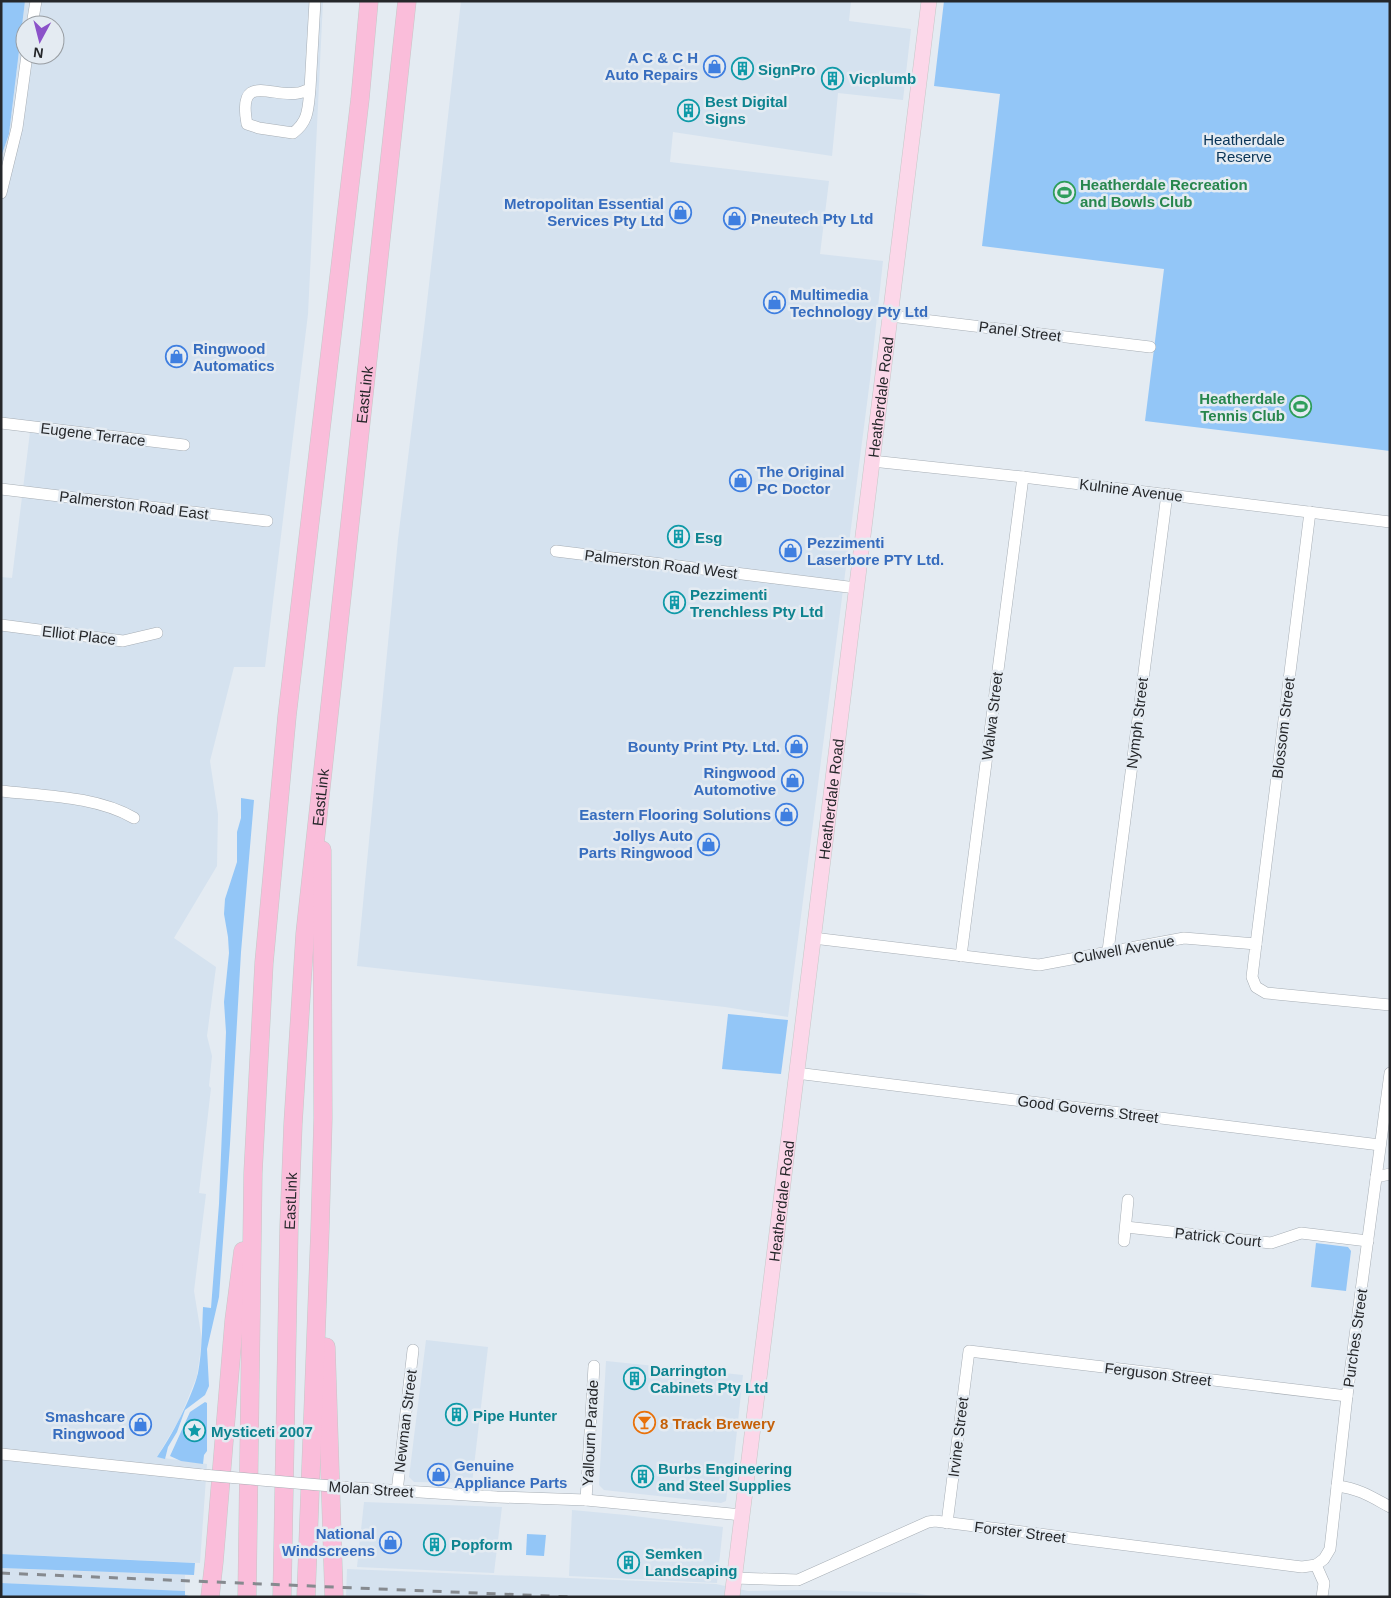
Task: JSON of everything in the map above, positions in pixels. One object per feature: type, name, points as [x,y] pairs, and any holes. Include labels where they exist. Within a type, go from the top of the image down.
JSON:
[{"type":"highway","points":[[360,1],[360,99]]},
{"type":"highway","points":[[246,1597],[250,1453],[253,1174],[264,963],[280,779],[360,99],[369,1]]},
{"type":"highway","name":"EastLink","points":[[282,1597],[289,1227],[293,1124],[305,934],[407,1]]},
{"type":"highway","points":[[401,65],[413,1]]},
{"type":"highway","points":[[306,1597],[323,1118],[323,764]]},
{"type":"highway","points":[[210,1597],[234,1321],[253,1174]]},
{"type":"highway","points":[[320,1229],[325,1308],[334,1597]]},
{"type":"highway","points":[[242,1597],[250,1453]]},
{"type":"main road","name":"Heatherdale Road","points":[[732,1597],[929,1]]},
{"type":"street","points":[[34,15],[36,1]]},
{"type":"street","points":[[310,89],[298,93],[254,91],[246,103],[245,114],[247,124],[293,133],[302,126],[308,110],[310,89],[315,1]]},
{"type":"street","points":[[1,193],[17,128],[26,65]]},
{"type":"street","name":"Panel Street","points":[[890,316],[1150,347]]},
{"type":"street","name":"Eugene Terrace","points":[[1,423],[184,445]]},
{"type":"street","name":"Kulnine Avenue","points":[[872,461],[1023,477],[1390,522]]},
{"type":"street","name":"Walwa Street","points":[[961,956],[1023,477]]},
{"type":"street","name":"Palmerston Road East","points":[[1,489],[267,521]]},
{"type":"street","name":"Nymph Street","points":[[1108,951],[1167,494]]},
{"type":"street","name":"Blossom Street","points":[[1256,944],[1310,512]]},
{"type":"street","name":"Palmerston Road West","points":[[556,552],[856,588]]},
{"type":"street","name":"Elliot Place","points":[[1,625],[123,641],[157,633]]},
{"type":"street","points":[[1,791],[91,802],[121,810],[134,818]]},
{"type":"street","name":"Culwell Avenue","points":[[813,938],[1039,965],[1184,938],[1256,944]]},
{"type":"street","points":[[1256,944],[1252,977],[1256,987],[1266,993],[1390,1005]]},
{"type":"street","name":"Good Governs Street","points":[[796,1073],[1380,1145]]},
{"type":"street","name":"Purches Street","points":[[1316,1565],[1324,1559],[1330,1549],[1347,1396],[1390,1073]]},
{"type":"street","points":[[1376,1177],[1390,1174]]},
{"type":"street","points":[[1124,1241],[1128,1200]]},
{"type":"street","name":"Patrick Court","points":[[1126,1227],[1271,1243],[1301,1233],[1368,1241]]},
{"type":"street","name":"Newman Street","points":[[397,1492],[413,1350]]},
{"type":"street","name":"Ferguson Street","points":[[969,1351],[1347,1396]]},
{"type":"street","name":"Irvine Street","points":[[947,1523],[969,1351]]},
{"type":"street","name":"Yallourn Parade","points":[[586,1500],[594,1366]]},
{"type":"street","name":"Molan Street","points":[[1,1454],[203,1475],[397,1492],[586,1500],[742,1515]]},
{"type":"street","points":[[1337,1486],[1353,1488],[1390,1507]]},
{"type":"street","name":"Forster Street","points":[[734,1578],[798,1580],[928,1522],[1302,1567],[1316,1565]]},
{"type":"street","points":[[1316,1565],[1324,1583],[1322,1597]]},
{"type":"shaded area","points":[[25,1],[323,1],[308,314],[265,667],[234,667],[210,761],[218,814],[217,866],[174,938],[216,967],[207,1036],[212,1056],[209,1086],[211,1088],[199,1193],[206,1194],[194,1291],[202,1340],[197,1376],[180,1418],[157,1457],[207,1464],[200,1563],[1,1554],[1,645],[3,633],[1,633],[1,577],[12,578],[30,432],[1,428],[1,157],[9,134],[17,65],[65,65],[65,15],[23,15]]},
{"type":"shaded area","points":[[461,1],[851,1],[849,21],[911,29],[903,100],[838,93],[832,156],[673,132],[670,162],[829,181],[820,254],[883,261],[870,380],[788,1017],[725,1007],[357,966],[398,539]]},
{"type":"shaded area","points":[[426,1340],[488,1347],[472,1483],[414,1482],[409,1477]]},
{"type":"shaded area","points":[[606,1361],[743,1375],[732,1477],[729,1477],[726,1501],[721,1503],[604,1490],[599,1485]]},
{"type":"shaded area","points":[[364,1502],[502,1507],[494,1573],[357,1567]]},
{"type":"shaded area","points":[[572,1510],[723,1527],[717,1583],[569,1576]]},
{"type":"shaded area","points":[[1,1568],[185,1575],[185,1591],[1,1583]]},
{"type":"shaded area","points":[[347,1569],[716,1584],[748,1591],[807,1590],[915,1593],[937,1597],[346,1597]]},
{"type":"green space","points":[[1,1],[25,1],[23,15],[15,15],[15,65],[17,65],[9,134],[1,157]]},
{"type":"green space","name":"Heatherdale Reserve","points":[[944,1],[1390,1],[1390,451],[1145,421],[1164,269],[982,246],[1000,94],[934,86]]},
{"type":"green space","points":[[241,798],[254,800],[241,952],[219,1297],[207,1349],[209,1386],[205,1395],[185,1410],[177,1432],[168,1447],[165,1459],[157,1457],[180,1417],[195,1383],[202,1340],[203,1307],[211,1308],[219,1204],[226,1032],[224,1002],[229,953],[224,914],[225,899],[237,862],[237,832],[241,818]]},
{"type":"green space","points":[[728,1014],[788,1020],[781,1074],[722,1069]]},
{"type":"green space","points":[[1316,1243],[1348,1247],[1351,1251],[1346,1291],[1311,1287]]},
{"type":"green space","points":[[205,1402],[207,1403],[207,1451],[204,1455],[203,1464],[181,1461],[170,1456],[190,1412]]},
{"type":"green space","points":[[527,1534],[546,1535],[544,1556],[526,1555]]},
{"type":"green space","points":[[1,1554],[195,1563],[194,1575],[1,1568]]},
{"type":"green space","points":[[1,1583],[185,1591],[185,1595],[193,1597],[1,1597]]},
{"type":"railway","points":[[1,1573],[571,1597]]},
{"type":"place","name":"A C & C H Auto Repairs","points":[[714,66]]},
{"type":"place","name":"SignPro","points":[[742,69]]},
{"type":"place","name":"Vicplumb","points":[[833,78]]},
{"type":"place","name":"Best Digital Signs","points":[[689,110]]},
{"type":"place","name":"Heatherdale Recreation and Bowls Club","points":[[1064,193]]},
{"type":"place","name":"Metropolitan Essential Services Pty Ltd","points":[[680,212]]},
{"type":"place","name":"Pneutech Pty Ltd","points":[[735,218]]},
{"type":"place","name":"Multimedia Technology Pty Ltd","points":[[774,303]]},
{"type":"place","name":"Ringwood Automatics","points":[[177,357]]},
{"type":"place","name":"Heatherdale Tennis Club","points":[[1301,407]]},
{"type":"place","name":"The Original PC Doctor","points":[[741,480]]},
{"type":"place","name":"Esg","points":[[679,537]]},
{"type":"place","name":"Pezzimenti Laserbore PTY Ltd.","points":[[791,551]]},
{"type":"place","name":"Pezzimenti Trenchless Pty Ltd","points":[[674,603]]},
{"type":"place","name":"Bounty Print Pty. Ltd.","points":[[796,746]]},
{"type":"place","name":"Ringwood Automotive","points":[[792,781]]},
{"type":"place","name":"Eastern Flooring Solutions","points":[[787,814]]},
{"type":"place","name":"Jollys Auto Parts Ringwood","points":[[709,844]]},
{"type":"place","name":"Darrington Cabinets Pty Ltd","points":[[634,1379]]},
{"type":"place","name":"Pipe Hunter","points":[[457,1415]]},
{"type":"place","name":"8 Track Brewery","points":[[644,1423]]},
{"type":"place","name":"Smashcare Ringwood","points":[[141,1425]]},
{"type":"place","name":"Mysticeti 2007","points":[[195,1431]]},
{"type":"place","name":"Genuine Appliance Parts","points":[[438,1474]]},
{"type":"place","name":"Burbs Engineering and Steel Supplies","points":[[642,1477]]},
{"type":"place","name":"National Windscreens","points":[[391,1542]]},
{"type":"place","name":"Popform","points":[[435,1544]]},
{"type":"place","name":"Semken Landscaping","points":[[629,1562]]}]
